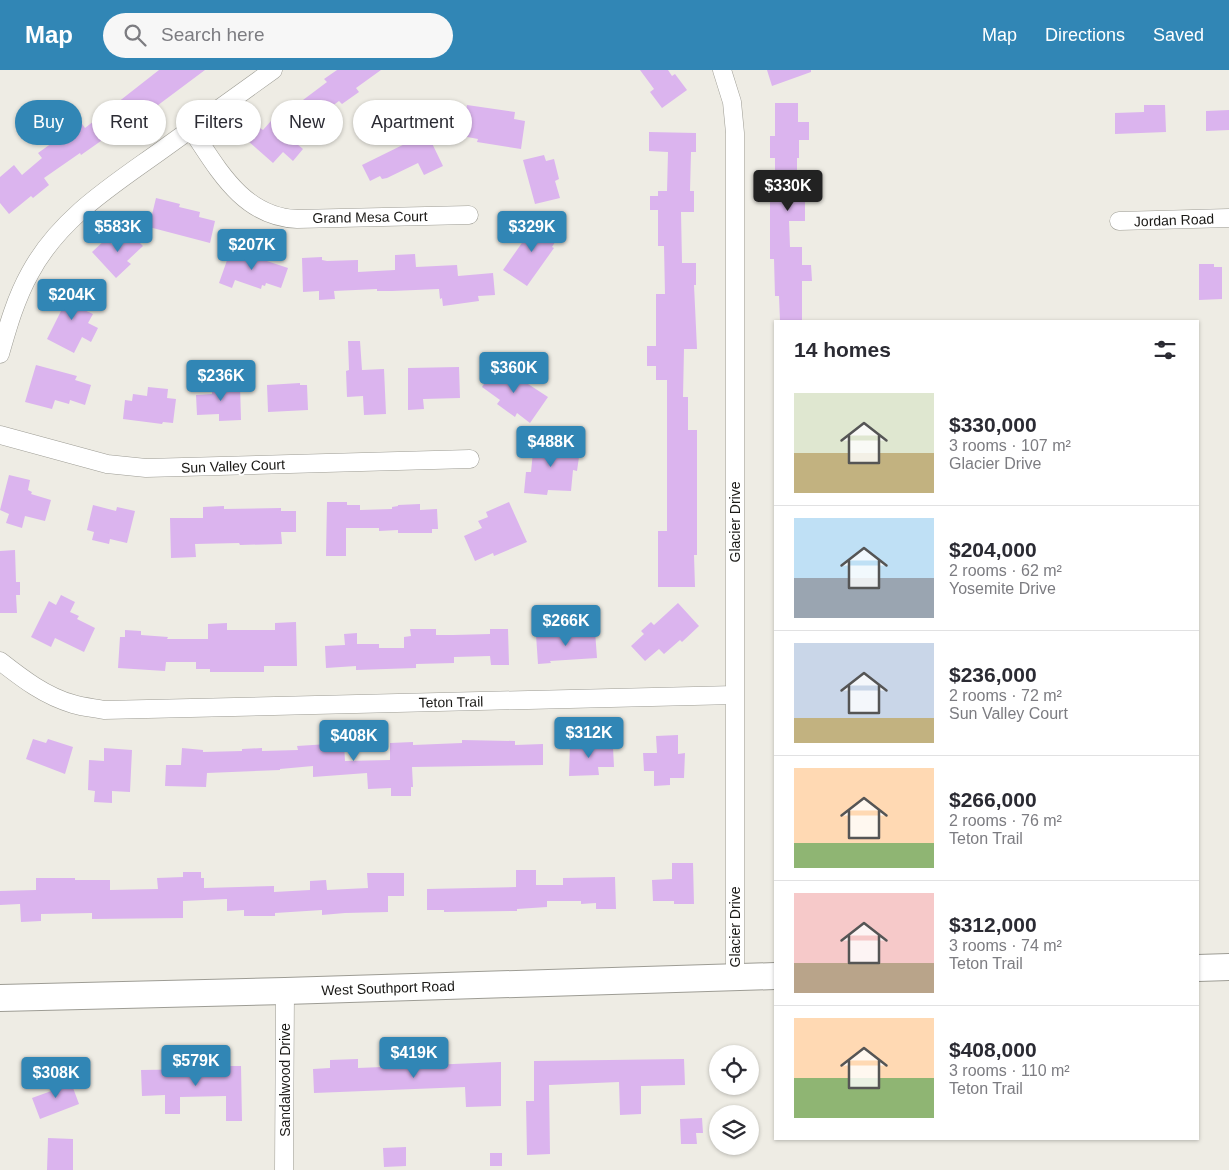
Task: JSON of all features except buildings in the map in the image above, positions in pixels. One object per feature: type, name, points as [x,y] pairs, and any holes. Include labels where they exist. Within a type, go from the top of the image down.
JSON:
[{"type":"main road","points":[[1199,968],[1229,967]]},
{"type":"main road","name":"West Southport Road","points":[[0,998],[774,976]]},
{"type":"street","points":[[231,100],[273,70]]},
{"type":"street","name":"Glacier Drive","points":[[722,70],[732,102],[734,132],[735,976]]},
{"type":"street","points":[[0,354],[11,314],[23,286],[38,260],[66,223],[101,193],[176,139]]},
{"type":"street","name":"Grand Mesa Court","points":[[201,145],[240,196],[274,215],[297,219],[469,215]]},
{"type":"street","name":"Jordan Road","points":[[1119,221],[1229,218]]},
{"type":"street","name":"Sun Valley Court","points":[[0,435],[97,462],[124,467],[146,468],[470,459]]},
{"type":"street","name":"Teton Trail","points":[[0,660],[27,682],[53,697],[74,705],[104,710],[734,695]]},
{"type":"street","name":"Sandalwood Drive","points":[[284,1170],[285,991]]}]
